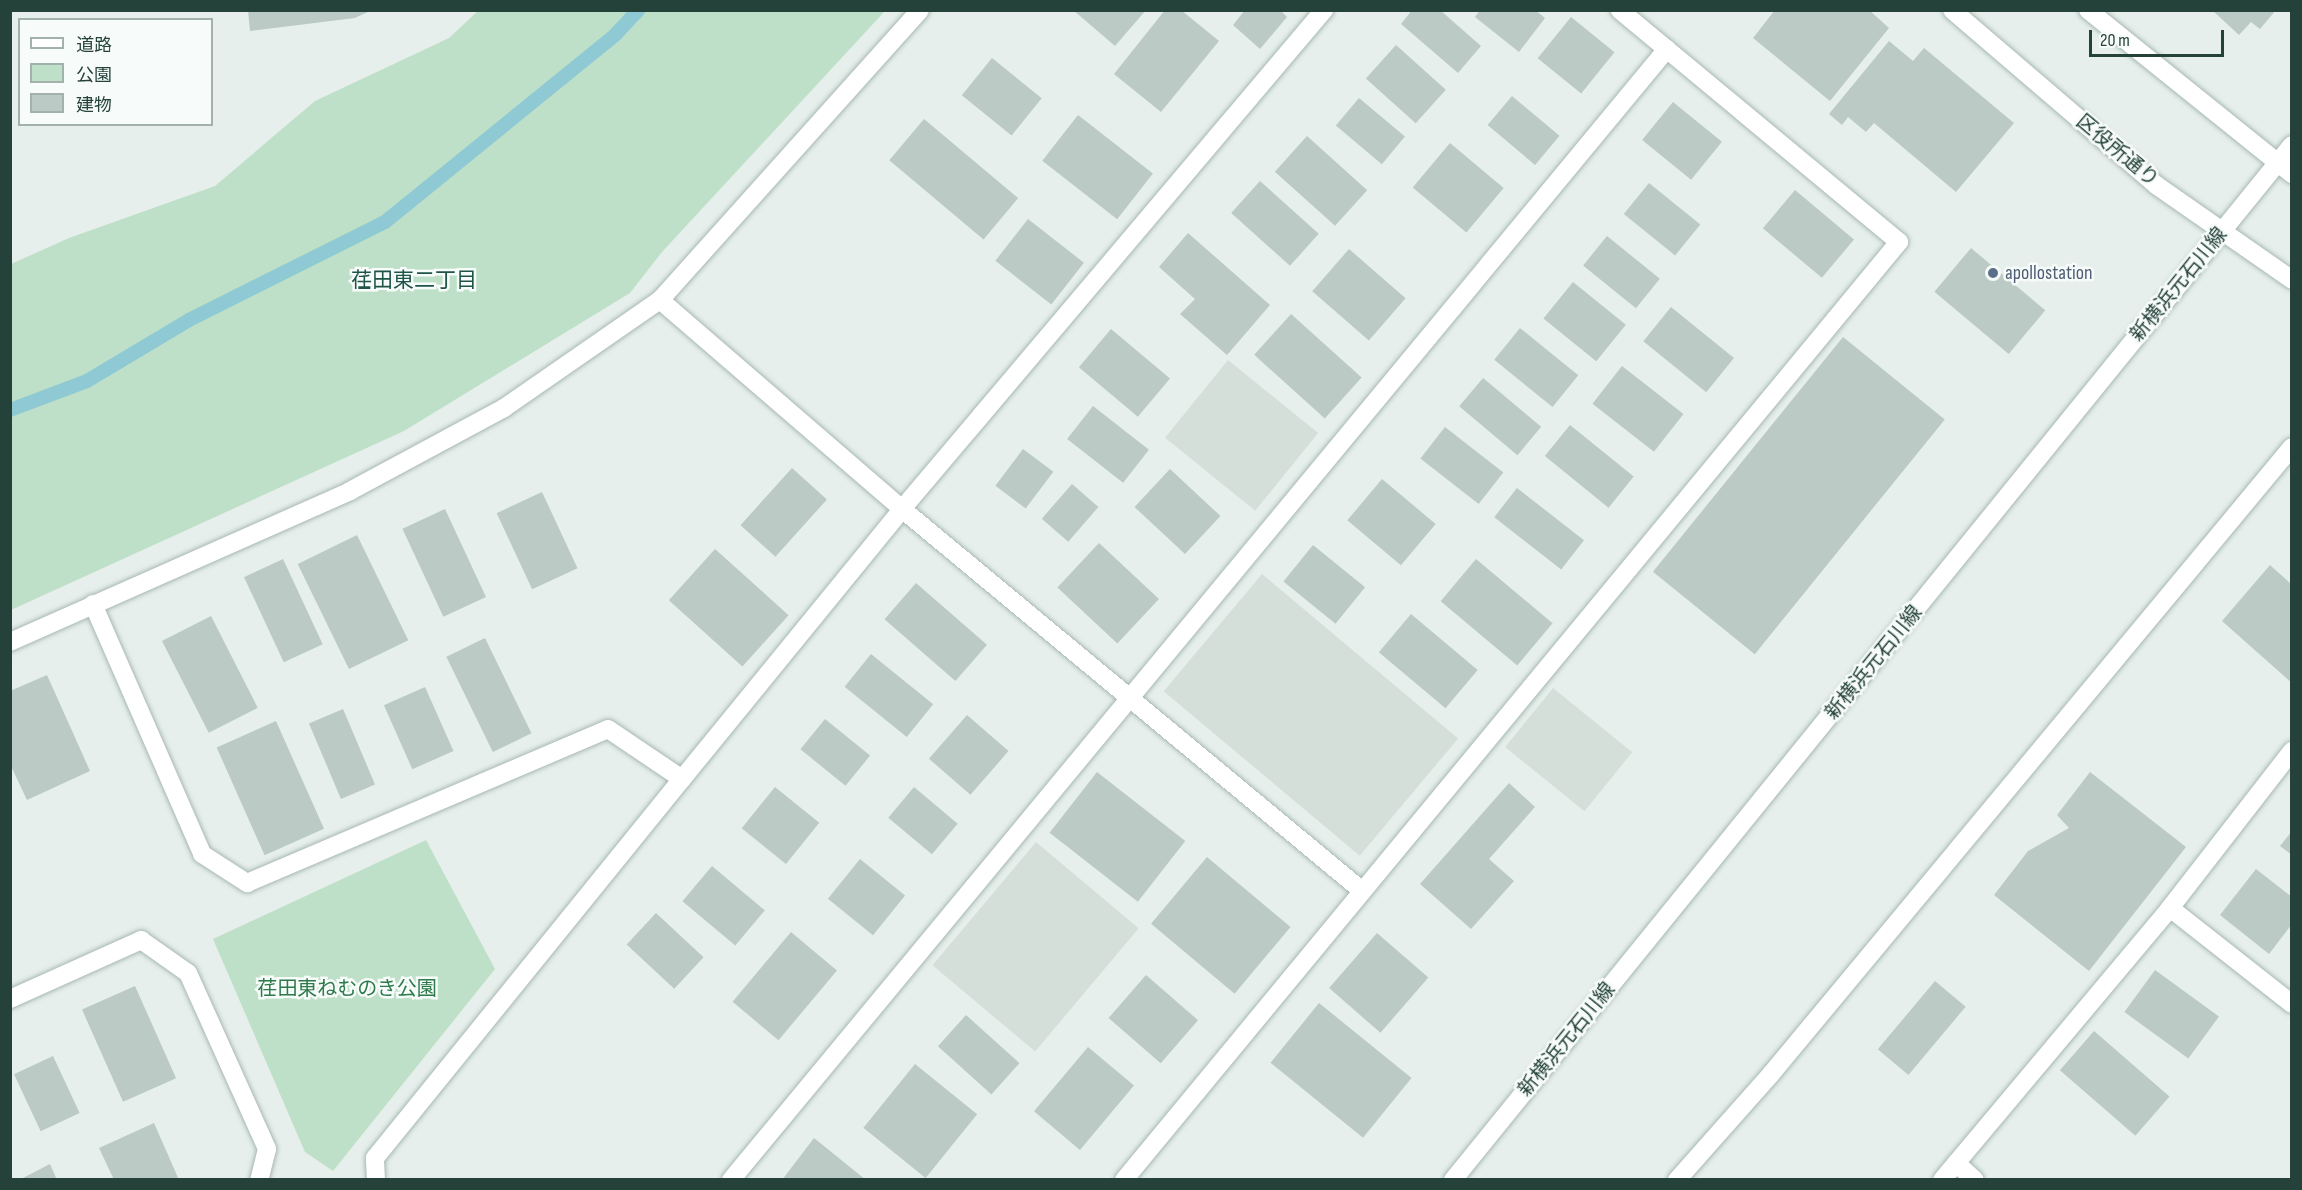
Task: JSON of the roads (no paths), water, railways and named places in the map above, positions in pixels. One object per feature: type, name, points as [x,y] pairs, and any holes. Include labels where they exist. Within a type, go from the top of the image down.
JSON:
[{"type":"street","points":[[10,642],[370,480],[504,408],[660,300],[920,10]]},
{"type":"street","points":[[376,1179],[375,1158],[682,778],[902,509],[1324,10]]},
{"type":"street","points":[[1124,1179],[1899,242],[1620,10]]},
{"type":"street","name":"区役所通り","points":[[1952,10],[2156,185],[2292,279]]},
{"type":"street","points":[[2088,10],[2285,168]]},
{"type":"street","points":[[731,1179],[1667,49]]},
{"type":"street","name":"新横浜元石川線","points":[[1453,1179],[2224,230],[2285,168],[2292,145]]},
{"type":"street","points":[[660,300],[902,509],[1361,890]]},
{"type":"street","points":[[1677,1179],[1771,1074],[2292,447]]},
{"type":"street","points":[[93,604],[202,854],[247,884],[608,729],[682,778]]},
{"type":"street","points":[[1942,1179],[2170,908],[2292,751]]},
{"type":"street","points":[[2170,908],[2292,1004]]},
{"type":"street","points":[[10,999],[141,940],[188,973],[267,1149],[259,1179]]},
{"type":"street","points":[[1956,1163],[1975,1179]]},
{"type":"waterway","points":[[10,410],[87,381],[189,320],[385,222],[615,35],[638,10]]},
{"type":"place","name":"apollostation","points":[[1993,273]]},
{"type":"district","name":"荏田東二丁目","points":[[414,281]]},
{"type":"park label","name":"荏田東ねむのき公園","points":[[347,989]]}]
